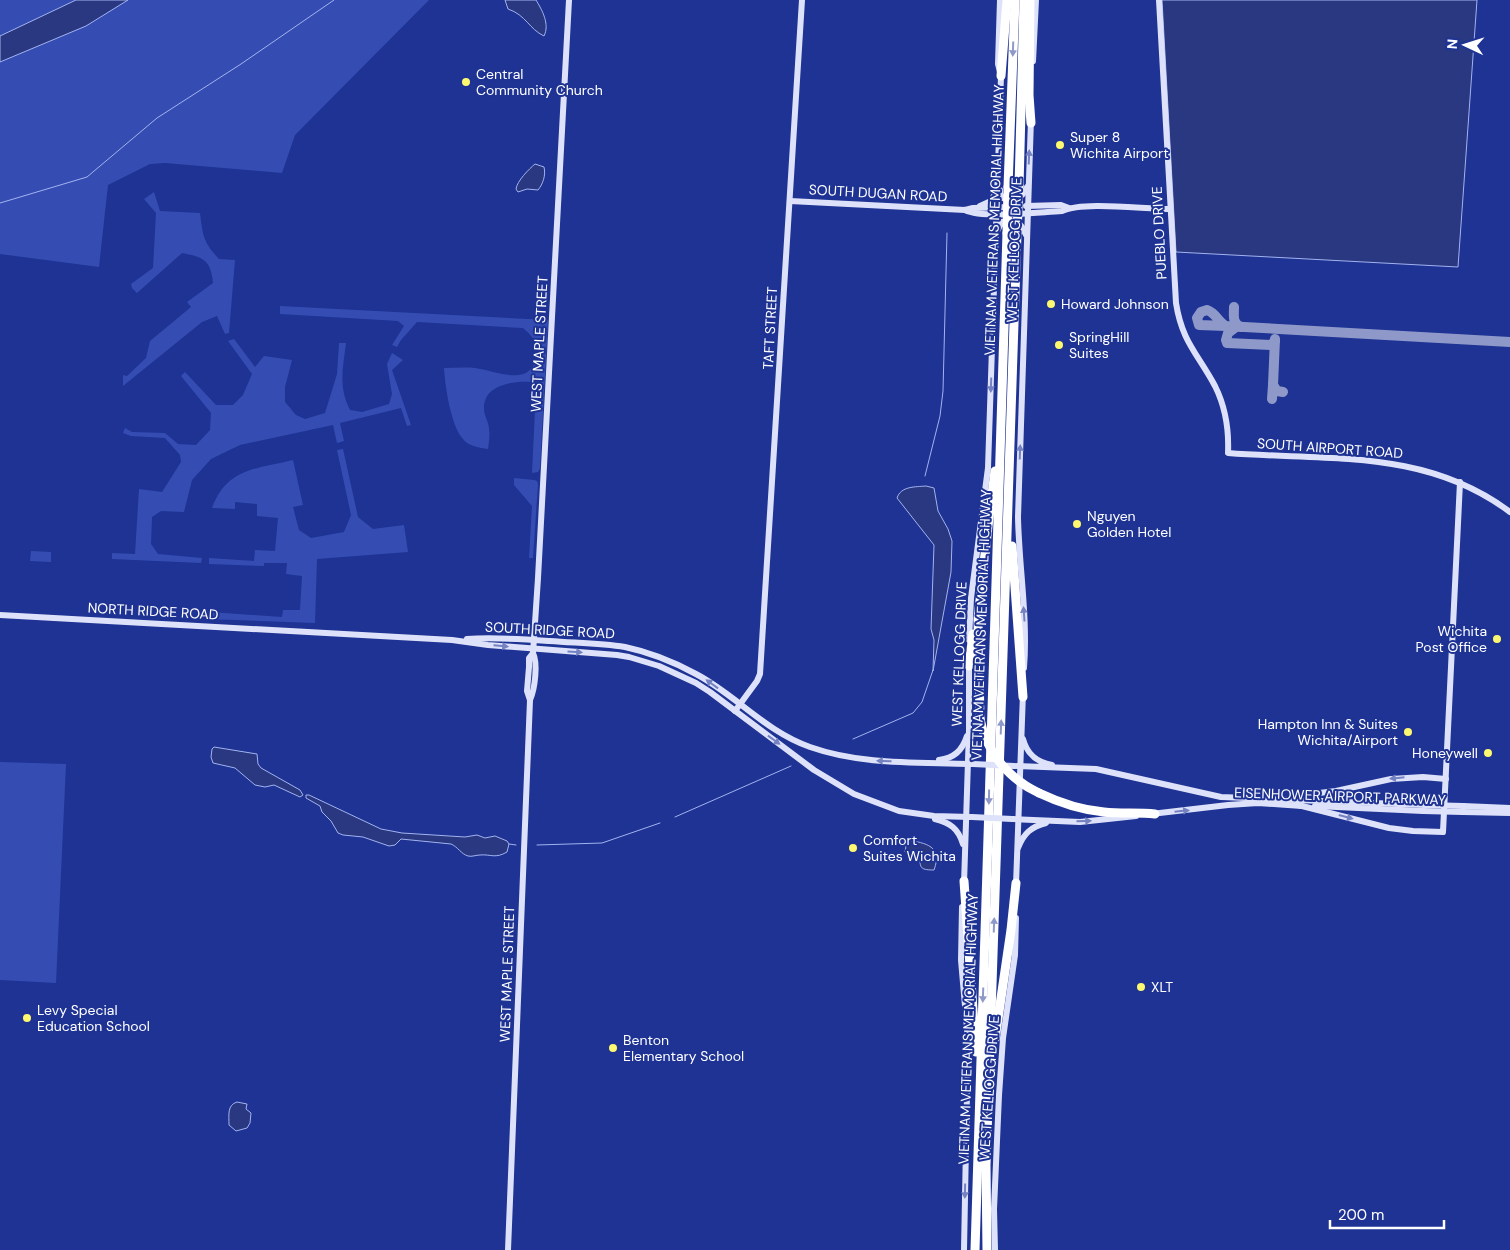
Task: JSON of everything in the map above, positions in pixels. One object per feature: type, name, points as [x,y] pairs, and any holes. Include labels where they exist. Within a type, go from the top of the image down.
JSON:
[{"type":"highway","points":[[1001,76],[1007,0]]},
{"type":"highway","name":"VIETNAM VETERANS MEMORIAL HIGHWAY","points":[[987,1250],[986,1166],[1008,506],[1012,233],[1008,187],[1015,0]]},
{"type":"highway","name":"VIETNAM VETERANS MEMORIAL HIGHWAY","points":[[974,1250],[1002,416],[1012,233],[1018,186],[1024,0]]},
{"type":"highway","points":[[1030,0],[1031,123]]},
{"type":"highway","points":[[969,666],[1002,416]]},
{"type":"highway","points":[[1008,506],[1023,697]]},
{"type":"highway","points":[[980,590],[978,618],[980,719],[986,741],[999,762],[1012,776],[1056,801],[1079,808],[1104,812],[1155,814]]},
{"type":"highway","points":[[964,881],[979,1120]]},
{"type":"highway","points":[[989,1078],[1016,883]]},
{"type":"main road","name":"WEST MAPLE STREET","points":[[508,1250],[530,700],[534,692],[536,658],[533,651],[569,0]]},
{"type":"main road","name":"WEST MAPLE STREET","points":[[568,37],[573,0]]},
{"type":"main road","name":"TAFT STREET","points":[[735,711],[759,677],[761,657],[802,0]]},
{"type":"main road","name":"WEST KELLOGG DRIVE","points":[[964,1250],[968,1040],[960,944],[971,764],[969,666],[971,598],[988,468],[1001,76],[998,64],[1000,0]]},
{"type":"main road","name":"WEST KELLOGG DRIVE","points":[[996,1250],[994,1209],[999,1095],[1003,1038],[1015,955],[1017,852],[1015,819],[1025,639],[1018,546],[1018,517],[1028,182],[1037,0]]},
{"type":"main road","name":"PUEBLO DRIVE","points":[[1159,0],[1176,303],[1180,323],[1188,342],[1215,385],[1223,405],[1227,424],[1228,453]]},
{"type":"main road","points":[[998,176],[1001,196],[1009,200],[1015,200],[1022,195],[1028,182]]},
{"type":"main road","points":[[975,210],[991,201],[997,189]]},
{"type":"main road","points":[[1028,192],[1035,201],[1050,206]]},
{"type":"main road","name":"SOUTH DUGAN ROAD","points":[[790,201],[997,211],[1061,205],[1069,208]]},
{"type":"main road","name":"SOUTH DUGAN ROAD","points":[[1028,209],[1044,212],[1062,211],[1069,208],[1097,207],[1170,209]]},
{"type":"main road","points":[[975,210],[991,218],[996,229],[1002,222],[1012,220],[1020,224],[1027,238]]},
{"type":"main road","points":[[1027,227],[1033,216],[1044,212]]},
{"type":"main road","name":"SOUTH AIRPORT ROAD","points":[[1228,453],[1385,462],[1427,470],[1476,489],[1510,512]]},
{"type":"main road","points":[[1298,806],[1389,828],[1443,832],[1460,482]]},
{"type":"main road","name":"NORTH RIDGE ROAD","points":[[0,615],[334,634]]},
{"type":"main road","name":"SOUTH RIDGE ROAD","points":[[334,634],[453,640],[533,651],[617,655],[643,661]]},
{"type":"main road","name":"SOUTH RIDGE ROAD","points":[[453,640],[495,637],[606,645],[645,653]]},
{"type":"main road","name":"EISENHOWER AIRPORT PARKWAY","points":[[645,653],[662,658],[695,673],[788,738],[824,752],[856,759],[1108,771],[1200,794],[1221,797],[1277,798],[1424,808]]},
{"type":"main road","name":"EISENHOWER AIRPORT PARKWAY","points":[[643,661],[659,666],[696,683],[814,770],[854,794],[899,811],[922,815],[1095,821],[1258,803],[1298,806],[1510,808]]},
{"type":"main road","points":[[915,762],[941,760],[955,755],[964,744],[969,730]]},
{"type":"main road","points":[[1021,732],[1026,748],[1036,760],[1073,768]]},
{"type":"main road","points":[[1277,798],[1336,791],[1391,779],[1446,779]]},
{"type":"main road","name":"EISENHOWER AIRPORT PARKWAY","points":[[1463,809],[1510,813]]},
{"type":"main road","points":[[922,815],[951,824],[961,836],[965,849]]},
{"type":"main road","points":[[1017,852],[1022,839],[1030,829],[1048,822],[1057,821]]},
{"type":"shaded area","points":[[0,0],[429,0],[295,135],[282,173],[165,163],[150,164],[108,185],[99,267],[0,254]]},
{"type":"shaded area","points":[[76,0],[128,0],[86,26],[0,62],[0,36]]},
{"type":"shaded area","points":[[505,0],[536,0],[546,22],[544,36],[519,15],[508,9]]},
{"type":"shaded area","points":[[1162,0],[1477,0],[1458,267],[1176,252]]},
{"type":"shaded area","points":[[535,164],[544,167],[545,170],[540,188],[538,190],[527,189],[518,192],[516,189],[519,182]]},
{"type":"shaded area","points":[[154,192],[160,211],[200,213],[203,233],[210,248],[219,259],[235,260],[229,333],[225,334],[217,316],[202,322],[123,386],[123,375],[127,376],[146,358],[150,341],[191,307],[187,302],[213,283],[210,269],[204,260],[182,253],[137,293],[132,288],[131,284],[153,268],[156,213],[144,199]]},
{"type":"shaded area","points":[[280,306],[548,320],[540,468],[538,472],[532,473],[536,389],[530,382],[515,382],[500,386],[488,395],[484,409],[489,431],[488,449],[468,443],[459,433],[449,405],[444,368],[475,368],[503,374],[521,375],[534,365],[537,354],[534,340],[523,328],[417,322],[397,347],[392,345],[404,326],[398,321],[280,314]]},
{"type":"shaded area","points":[[234,339],[255,367],[264,356],[292,360],[285,387],[285,402],[296,415],[305,419],[325,413],[337,374],[339,343],[346,343],[343,385],[350,410],[362,412],[389,404],[392,394],[387,364],[392,353],[403,360],[392,370],[411,425],[407,426],[401,408],[340,423],[344,441],[337,443],[333,425],[240,445],[211,459],[192,480],[184,512],[161,511],[152,517],[151,544],[158,554],[202,558],[201,563],[112,559],[112,553],[135,554],[139,489],[162,492],[181,462],[180,455],[165,438],[131,436],[123,433],[125,428],[132,432],[165,433],[178,444],[196,445],[210,430],[211,413],[181,376],[185,372],[216,405],[233,405],[243,395],[252,374],[228,341]]},
{"type":"shaded area","points":[[343,449],[358,517],[373,529],[404,525],[408,552],[317,559],[315,623],[205,619],[206,609],[210,612],[282,617],[283,610],[300,610],[302,576],[286,574],[287,563],[264,563],[264,566],[209,564],[209,558],[254,561],[255,550],[275,551],[278,518],[257,516],[257,504],[235,502],[235,509],[212,508],[218,495],[226,485],[244,472],[293,460],[303,505],[293,507],[299,530],[311,538],[344,532],[351,515],[337,450]]},
{"type":"shaded area","points":[[514,478],[534,480],[538,484],[533,558],[529,558],[532,506],[514,485]]},
{"type":"shaded area","points":[[926,486],[934,488],[938,511],[952,541],[951,572],[933,671],[934,640],[931,629],[934,545],[897,498],[905,489]]},
{"type":"shaded area","points":[[31,551],[51,552],[51,562],[30,561]]},
{"type":"shaded area","points":[[214,747],[257,754],[258,764],[261,768],[300,790],[303,795],[300,797],[274,785],[265,787],[255,785],[235,768],[213,763],[211,757]]},
{"type":"shaded area","points":[[0,762],[66,764],[56,983],[0,980]]},
{"type":"shaded area","points":[[306,795],[381,829],[402,833],[465,837],[477,835],[485,838],[495,836],[507,841],[509,844],[507,852],[496,856],[470,856],[463,854],[451,844],[401,839],[395,845],[389,846],[363,837],[343,835],[338,833],[331,821],[322,812],[320,806],[306,798]]},
{"type":"shaded area","points":[[907,840],[931,847],[936,856],[934,870],[921,867],[919,854],[905,852]]},
{"type":"shaded area","points":[[237,1102],[247,1104],[246,1109],[251,1113],[250,1123],[247,1128],[236,1131],[229,1125],[229,1114],[232,1105]]},
{"type":"waterway","points":[[0,203],[87,177],[157,118],[241,64],[334,0]]},
{"type":"waterway","points":[[925,476],[940,416],[943,391],[947,233]]},
{"type":"waterway","points":[[853,739],[913,713],[922,702],[933,670]]},
{"type":"waterway","points":[[675,817],[791,766]]},
{"type":"waterway","points":[[537,845],[602,843],[660,823]]},
{"type":"waterway","points":[[509,844],[516,845]]},
{"type":"taxiway","points":[[1234,307],[1235,321],[1241,327]]},
{"type":"taxiway","points":[[1226,326],[1199,325],[1197,318],[1201,312],[1207,310],[1213,313],[1226,326],[1510,342]]},
{"type":"taxiway","points":[[1236,327],[1228,333],[1227,343],[1271,345],[1275,341]]},
{"type":"taxiway","points":[[1273,385],[1275,339]]},
{"type":"taxiway","points":[[1272,399],[1273,385],[1277,391],[1283,392]]},
{"type":"place","name":"Central Community Church","points":[[466,82]]},
{"type":"place","name":"Super 8 Wichita Airport","points":[[1060,145]]},
{"type":"place","name":"Howard Johnson","points":[[1051,304]]},
{"type":"place","name":"SpringHill Suites","points":[[1059,345]]},
{"type":"place","name":"Nguyen Golden Hotel","points":[[1077,524]]},
{"type":"place","name":"Wichita Post Office","points":[[1497,639]]},
{"type":"place","name":"Hampton Inn & Suites Wichita/Airport","points":[[1408,732]]},
{"type":"place","name":"Honeywell","points":[[1488,753]]},
{"type":"place","name":"Comfort Suites Wichita","points":[[853,848]]},
{"type":"place","name":"XLT","points":[[1141,987]]},
{"type":"place","name":"Levy Special Education School","points":[[27,1018]]},
{"type":"place","name":"Benton Elementary School","points":[[613,1048]]}]
